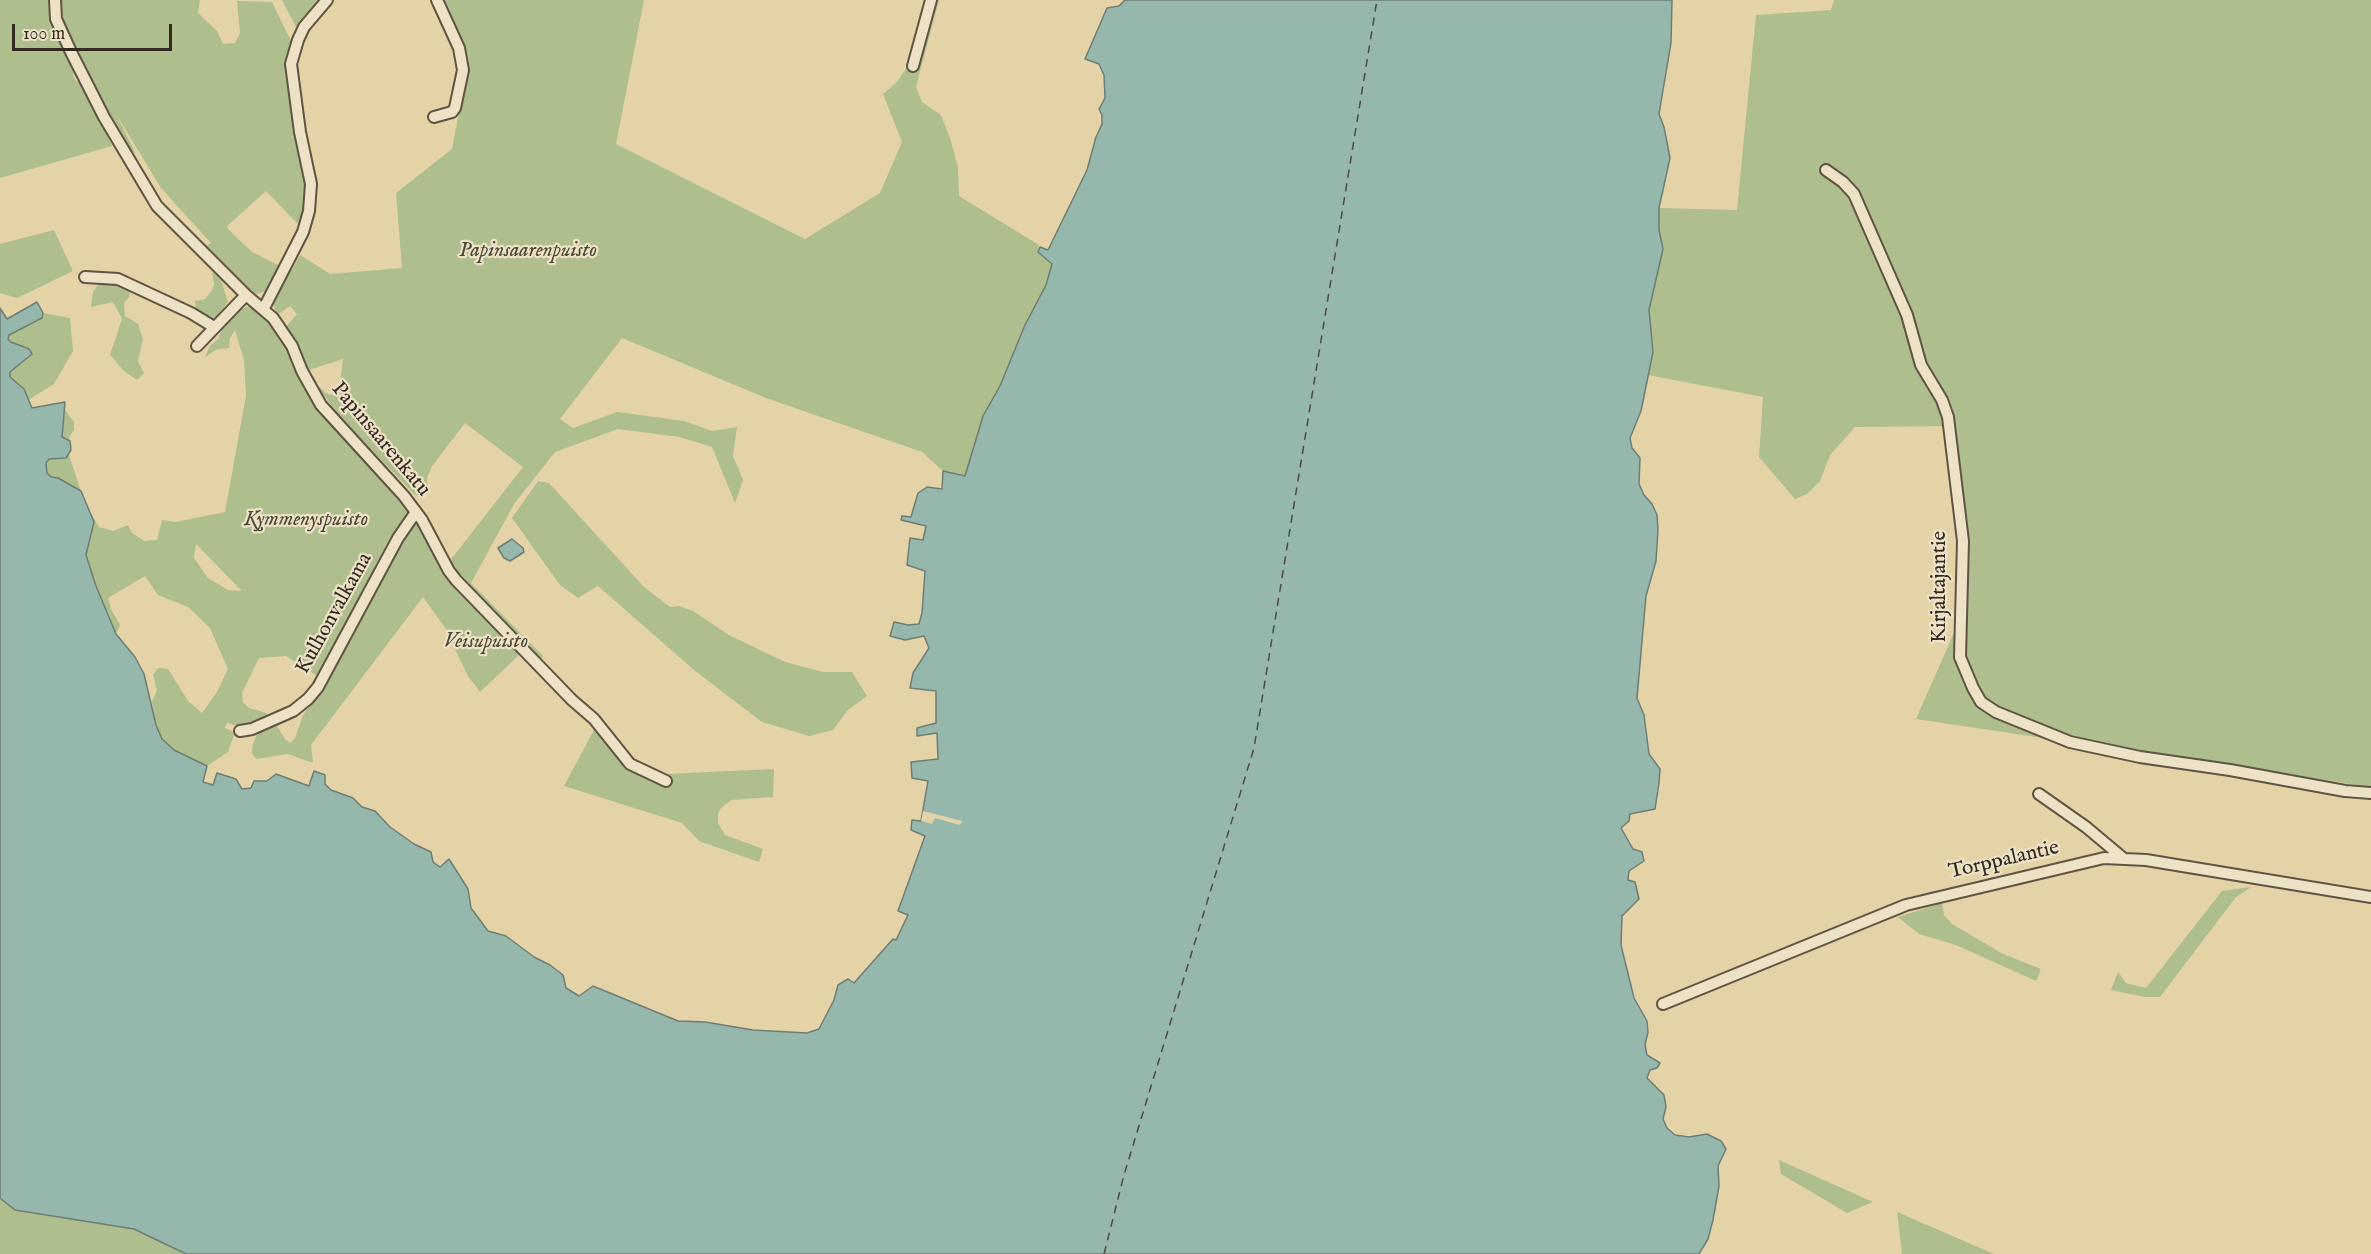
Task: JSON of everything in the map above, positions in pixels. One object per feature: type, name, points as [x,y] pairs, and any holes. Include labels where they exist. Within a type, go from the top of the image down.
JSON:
[{"type":"street","name":"Papinsaarenkatu","points":[[55,0],[57,19],[71,52],[104,117],[156,206],[246,295],[273,318],[292,346],[302,371],[321,405],[405,496],[456,580],[572,700],[594,719],[630,764],[666,781]]},
{"type":"street","points":[[264,308],[303,232],[309,211],[310,184],[291,64],[304,27],[327,0]]},
{"type":"street","points":[[434,117],[452,112],[455,108],[463,70],[459,48],[437,0]]},
{"type":"street","points":[[913,66],[931,0]]},
{"type":"street","name":"Kirjaltajantie","points":[[1826,170],[1843,182],[1854,194],[1907,315],[1921,365],[1942,400],[1948,417],[1964,542],[1960,657],[1981,702],[1996,712],[2070,742],[2140,757],[2230,770],[2345,791],[2371,793]]},
{"type":"street","points":[[85,277],[118,279],[214,327]]},
{"type":"street","points":[[197,346],[246,295]]},
{"type":"street","name":"Kulhonvalkama","points":[[240,731],[252,729],[293,711],[313,693],[328,670],[398,538],[416,512]]},
{"type":"street","points":[[2039,794],[2086,827],[2123,858]]},
{"type":"street","name":"Torppalantie","points":[[1664,1004],[1906,904],[2104,858],[2123,858],[2371,897]]},
{"type":"green space","points":[[0,0],[49,0],[54,31],[74,71],[76,81],[81,82],[96,108],[112,146],[0,178]]},
{"type":"green space","points":[[59,0],[200,0],[198,13],[217,31],[223,44],[235,43],[240,33],[237,1],[272,2],[292,43],[306,204],[300,226],[266,191],[226,227],[252,252],[280,266],[266,291],[256,294],[251,292],[176,220],[175,216],[206,246],[211,243],[161,188],[116,114],[136,154],[130,149],[73,48],[61,19]]},
{"type":"green space","points":[[282,0],[319,0],[296,27]]},
{"type":"green space","name":"Papinsaarenpuisto","points":[[442,0],[644,0],[616,144],[805,239],[880,193],[902,142],[883,94],[896,83],[906,69],[927,0],[939,0],[916,87],[922,102],[941,115],[958,168],[959,196],[1039,245],[1038,252],[1065,267],[998,492],[942,489],[943,471],[922,452],[766,398],[622,338],[560,419],[573,428],[617,412],[684,421],[712,431],[737,427],[733,456],[743,480],[735,503],[712,447],[680,437],[618,429],[555,452],[514,504],[471,583],[543,656],[540,660],[637,763],[665,774],[774,769],[773,797],[731,800],[720,809],[718,815],[718,823],[725,835],[763,849],[759,862],[699,841],[682,823],[564,786],[595,728],[521,653],[480,692],[468,676],[452,643],[454,640],[423,597],[311,745],[313,763],[288,754],[256,759],[252,753],[253,743],[259,731],[270,727],[277,726],[290,743],[295,738],[303,715],[320,693],[405,533],[414,524],[419,525],[442,571],[523,467],[465,423],[432,466],[427,478],[428,490],[421,496],[415,495],[340,417],[315,383],[326,393],[334,396],[339,390],[343,359],[309,370],[286,327],[297,314],[290,306],[277,315],[273,304],[287,273],[293,268],[300,255],[330,274],[402,268],[396,193],[452,149],[469,60]]},
{"type":"green space","points":[[1834,0],[2371,0],[2371,787],[1916,719],[1964,610],[1954,426],[1855,427],[1830,455],[1820,481],[1807,494],[1795,499],[1759,457],[1763,397],[1648,375],[1653,352],[1649,310],[1663,249],[1659,230],[1659,208],[1737,210],[1756,15],[1831,10]]},
{"type":"green space","points":[[54,230],[73,271],[17,298],[0,293],[0,244]]},
{"type":"green space","points":[[212,272],[221,280],[228,302],[215,318],[206,317],[196,309],[195,301],[205,299],[212,290],[214,284]]},
{"type":"green space","points":[[107,282],[120,284],[130,290],[129,297],[124,303],[125,316],[138,324],[143,339],[138,361],[144,373],[137,380],[124,371],[110,355],[122,319],[113,302],[91,307],[93,292],[97,286]]},
{"type":"green space","name":"Kymmenyspuisto","points":[[253,308],[269,322],[284,343],[301,382],[315,406],[404,503],[408,509],[408,515],[389,539],[319,677],[286,656],[259,658],[242,693],[243,702],[249,708],[267,713],[266,718],[238,726],[227,723],[225,728],[232,731],[234,735],[228,752],[207,768],[150,750],[154,715],[152,702],[157,690],[153,675],[158,668],[168,669],[188,701],[202,713],[217,692],[228,669],[210,628],[188,607],[158,595],[145,576],[108,598],[120,625],[113,641],[11,472],[65,410],[74,422],[74,430],[69,437],[71,445],[62,442],[49,455],[69,455],[84,501],[99,527],[113,531],[128,525],[131,532],[144,541],[157,540],[162,520],[175,522],[225,512],[246,396],[244,360],[235,330],[230,338],[229,348],[217,349],[205,357],[210,346],[219,338],[221,326],[238,310]],"holes":[[[196,544],[241,590],[228,590],[208,578],[194,558]]]},
{"type":"green space","points":[[43,313],[70,318],[73,351],[54,384],[20,405],[0,410],[0,336],[35,323],[42,318]]},
{"type":"green space","points":[[538,481],[549,483],[644,587],[670,607],[679,606],[693,611],[729,635],[785,662],[823,672],[852,672],[867,696],[848,710],[833,730],[809,736],[762,722],[694,670],[598,586],[578,598],[560,585],[512,518]]},
{"type":"green space","points":[[2251,887],[2236,897],[2160,997],[2145,997],[2111,990],[2118,972],[2126,983],[2146,988],[2222,891]]},
{"type":"green space","points":[[1942,903],[1944,915],[1952,924],[2003,954],[2041,969],[2036,981],[1956,945],[1919,934],[1898,917]]},
{"type":"green space","points":[[1779,1160],[1873,1202],[1847,1213],[1781,1174]]},
{"type":"green space","points":[[0,1184],[244,1254],[0,1254]]},
{"type":"green space","points":[[1897,1212],[1980,1248],[1994,1254],[1902,1254]]},
{"type":"water","points":[[1125,0],[1672,0],[1671,43],[1659,114],[1670,158],[1659,208],[1659,230],[1663,249],[1649,310],[1653,352],[1641,411],[1630,438],[1632,448],[1640,458],[1639,484],[1657,515],[1656,561],[1646,596],[1637,698],[1644,715],[1649,754],[1660,769],[1655,809],[1630,814],[1629,821],[1621,828],[1633,849],[1642,852],[1644,861],[1629,871],[1628,880],[1635,882],[1639,899],[1622,916],[1621,945],[1634,998],[1647,1021],[1648,1032],[1645,1045],[1647,1055],[1660,1063],[1657,1068],[1650,1070],[1647,1078],[1664,1095],[1666,1107],[1663,1119],[1667,1128],[1675,1135],[1689,1137],[1707,1134],[1721,1141],[1726,1149],[1718,1166],[1719,1186],[1713,1220],[1708,1239],[1699,1254],[186,1254],[134,1229],[15,1210],[0,1198],[0,308],[7,319],[37,302],[43,313],[42,318],[9,335],[8,339],[11,342],[29,349],[32,354],[10,372],[10,377],[24,389],[32,408],[65,402],[62,437],[70,441],[71,450],[66,458],[49,459],[46,463],[47,473],[81,491],[94,522],[86,555],[116,634],[135,657],[144,674],[156,725],[162,739],[174,750],[207,766],[203,782],[213,785],[217,773],[236,779],[242,789],[251,788],[254,781],[267,781],[276,774],[309,786],[314,771],[325,775],[325,784],[331,790],[353,798],[362,807],[375,811],[390,827],[414,844],[431,852],[433,862],[440,867],[449,859],[468,889],[471,908],[488,931],[506,936],[534,957],[550,965],[563,975],[566,988],[579,996],[593,986],[678,1021],[705,1022],[753,1030],[807,1033],[819,1029],[834,1000],[838,985],[848,979],[854,983],[893,939],[896,940],[908,915],[898,911],[925,836],[911,830],[912,820],[921,821],[928,781],[912,778],[911,762],[938,759],[937,733],[917,736],[917,728],[936,723],[936,691],[910,688],[913,673],[929,648],[924,636],[905,640],[890,636],[894,622],[908,625],[919,624],[922,613],[925,571],[907,565],[910,538],[923,540],[926,526],[901,520],[902,516],[911,517],[918,493],[927,487],[942,489],[943,471],[965,476],[983,416],[1000,386],[1025,325],[1046,285],[1052,264],[1038,252],[1040,247],[1048,250],[1087,170],[1102,124],[1099,109],[1105,98],[1104,75],[1099,64],[1085,59],[1107,8],[1119,6]]},
{"type":"water","points":[[512,539],[523,548],[524,552],[510,561],[504,558],[498,548]]},
{"type":"pier","points":[[923,811],[962,821],[960,825],[935,818],[932,824],[921,821]]},
{"type":"ferry route","points":[[1104,1254],[1124,1175],[1254,748],[1377,0]]},
{"type":"park label","name":"Veisupuisto","points":[[486,643]]}]
